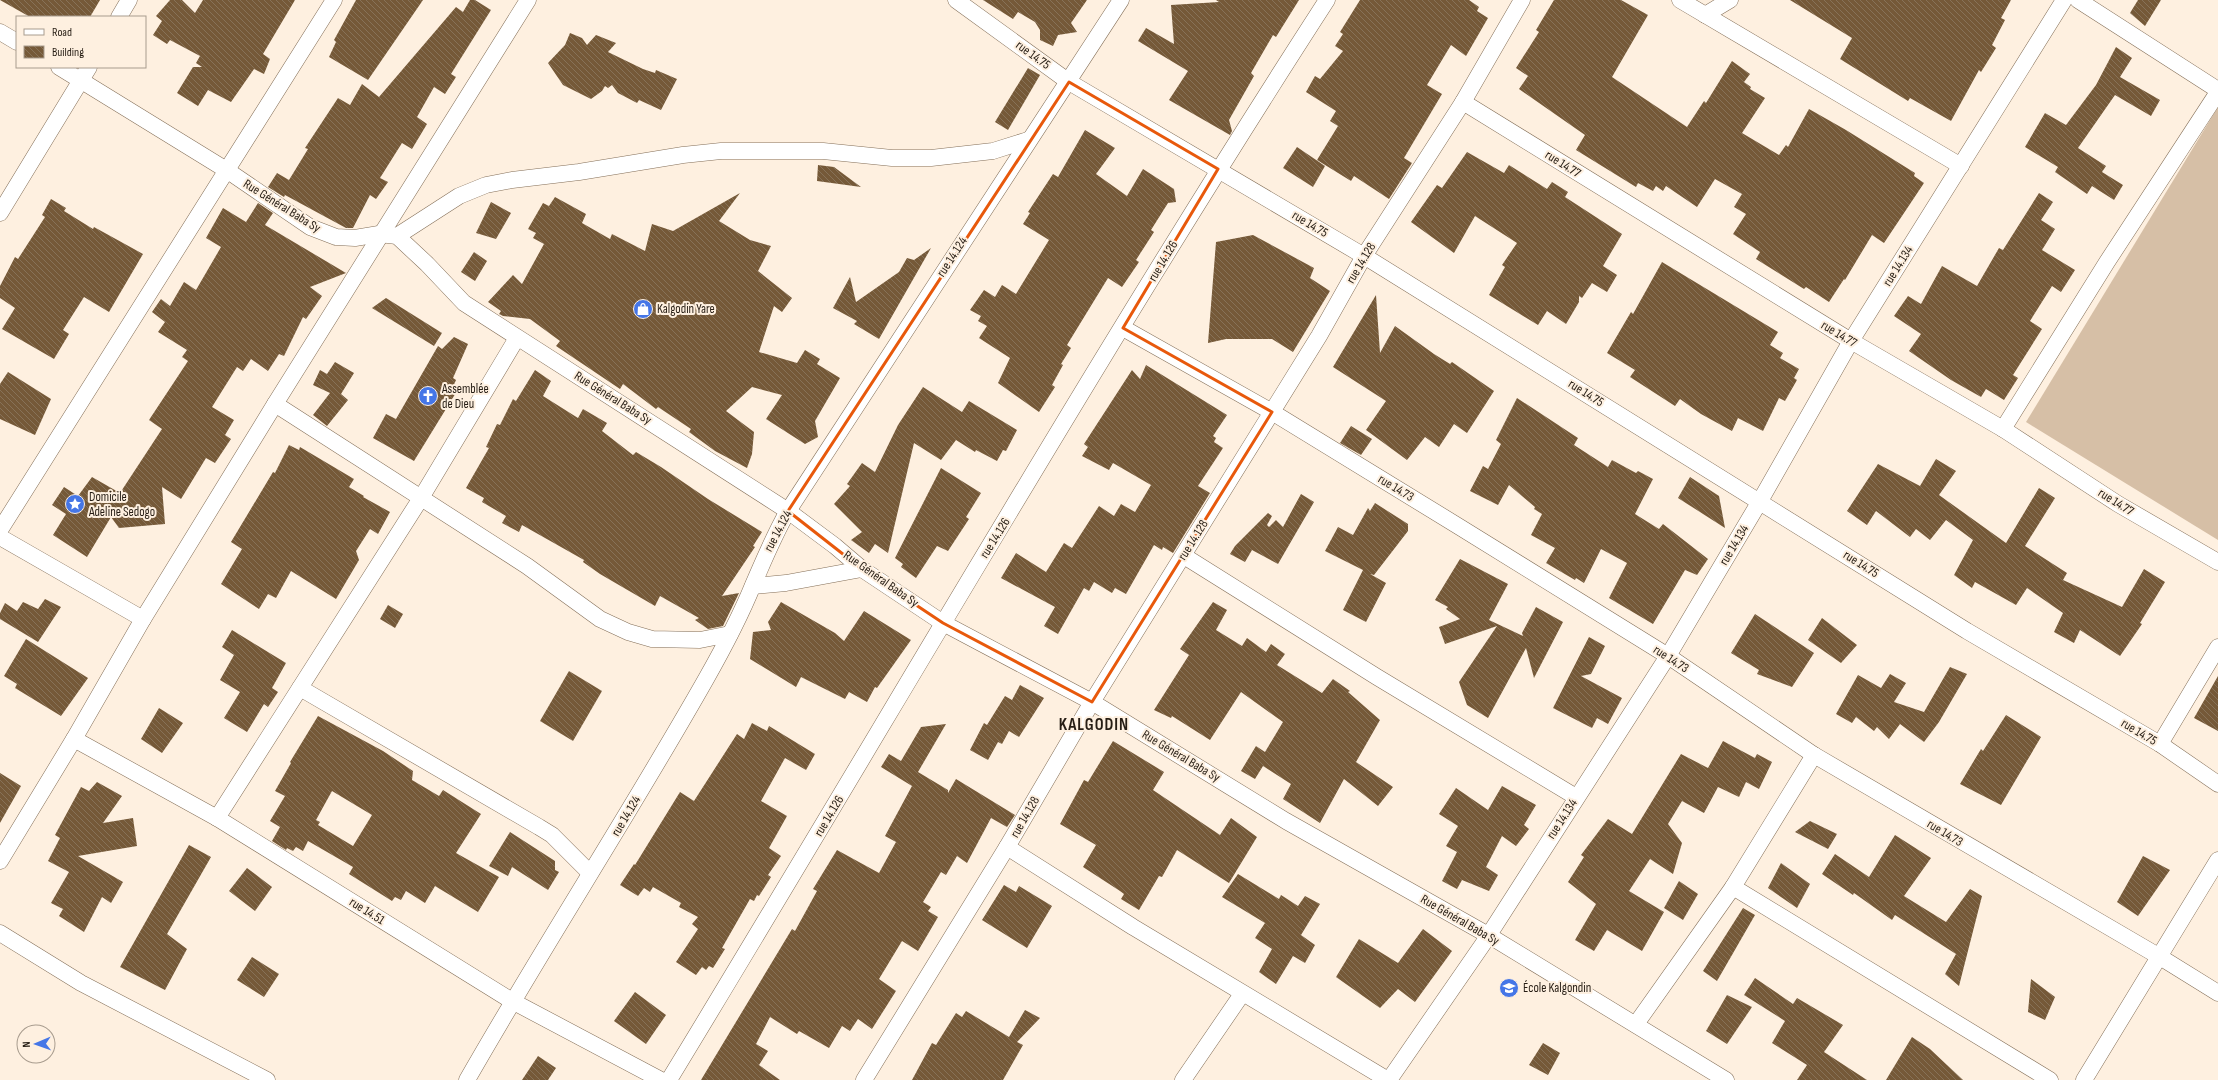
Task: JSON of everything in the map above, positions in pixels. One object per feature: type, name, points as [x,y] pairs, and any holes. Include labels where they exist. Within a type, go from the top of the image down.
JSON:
[{"type":"street","points":[[120,16],[129,0]]},
{"type":"street","points":[[0,530],[228,171],[334,0]]},
{"type":"street","points":[[0,861],[74,739],[143,619],[379,234],[409,191],[528,0]]},
{"type":"street","name":"rue 14.75","points":[[956,0],[1069,82],[1364,256],[1967,630],[2160,744],[2218,784]]},
{"type":"street","name":"rue 14.124","points":[[467,1080],[512,1001],[619,828],[730,634],[753,586],[766,552],[788,511],[1028,140],[1069,82],[1121,0]]},
{"type":"street","name":"rue 14.126","points":[[669,1080],[785,889],[943,623],[1218,169],[1327,0]]},
{"type":"street","name":"rue 14.128","points":[[864,1080],[1007,847],[1092,702],[1184,556],[1319,336],[1364,256],[1463,102],[1522,0]]},
{"type":"street","points":[[1680,0],[1961,166]]},
{"type":"street","points":[[1705,15],[1730,0]]},
{"type":"street","name":"rue 14.134","points":[[1388,1080],[1488,935],[1668,656],[1760,501],[1850,341],[2064,0]]},
{"type":"street","points":[[2003,429],[2107,262],[2218,91],[2078,0]]},
{"type":"street","points":[[0,32],[16,41]]},
{"type":"street","name":"Rue Général Baba Sy","points":[[63,68],[85,74],[310,227],[336,237],[355,238],[379,234],[397,236],[427,264],[464,303],[788,511],[835,546],[862,569],[943,623],[1092,702],[1286,821],[1488,935],[1726,1080]]},
{"type":"street","points":[[0,213],[85,74]]},
{"type":"street","name":"rue 14.77","points":[[1463,102],[1850,341],[2003,429],[2118,504],[2218,562]]},
{"type":"street","points":[[397,236],[459,196],[486,185],[512,180],[579,172],[683,155],[721,151],[823,151],[892,158],[931,158],[993,150],[1028,140]]},
{"type":"street","name":"rue 14.73","points":[[1123,328],[1272,412],[1668,656],[1814,755],[2160,957],[2218,993]]},
{"type":"street","points":[[217,818],[421,498],[517,338]]},
{"type":"street","points":[[275,404],[527,566],[600,620],[652,639],[700,640],[730,634]]},
{"type":"street","points":[[0,537],[143,619]]},
{"type":"street","points":[[1184,556],[1376,677],[1576,797]]},
{"type":"street","points":[[753,586],[786,583],[862,569]]},
{"type":"street","points":[[2160,744],[2218,647]]},
{"type":"street","points":[[300,688],[539,826],[552,835],[590,873]]},
{"type":"street","name":"rue 14.51","points":[[74,739],[217,818],[512,1001],[661,1080]]},
{"type":"street","points":[[1636,1024],[1733,887],[1814,755]]},
{"type":"street","points":[[1007,847],[1242,994],[1388,1080]]},
{"type":"street","points":[[2084,1080],[2218,860]]},
{"type":"street","points":[[1733,887],[2050,1080]]},
{"type":"street","points":[[0,933],[81,983],[268,1080]]},
{"type":"street","points":[[1183,1080],[1242,994]]},
{"type":"highlighted area","points":[[1069,82],[1218,169],[1123,328],[1272,412],[1092,702],[943,623],[862,569],[788,511]]},
{"type":"shaded area","points":[[2218,107],[2218,540],[2026,422]]},
{"type":"building","points":[[0,0],[100,0],[91,16],[28,16]]},
{"type":"building","points":[[170,0],[182,0],[195,13],[203,0],[295,0],[263,54],[270,59],[264,74],[254,69],[231,102],[208,90],[198,106],[177,93],[193,67],[202,67],[196,63],[200,56],[170,40],[167,44],[153,35],[162,21],[156,16]]},
{"type":"building","points":[[356,0],[423,0],[368,80],[329,57],[336,42],[334,40]]},
{"type":"building","points":[[470,0],[475,0],[491,10],[451,74],[456,77],[445,94],[434,87],[417,117],[427,124],[412,149],[402,143],[380,178],[388,182],[376,199],[370,195],[353,228],[346,228],[285,195],[284,197],[268,187],[277,173],[289,180],[308,149],[305,148],[338,98],[350,105],[362,84],[379,97],[456,7],[463,12]]},
{"type":"building","points":[[983,0],[1087,0],[1071,23],[1077,32],[1058,35],[1053,46],[1040,40],[1040,30],[1035,22],[1018,12],[1013,19]]},
{"type":"building","points":[[1216,0],[1299,0],[1276,37],[1273,35],[1251,73],[1254,76],[1229,120],[1232,131],[1230,135],[1169,100],[1188,71],[1138,41],[1146,28],[1174,44],[1171,5],[1219,2]]},
{"type":"building","points":[[1360,0],[1469,0],[1479,7],[1477,11],[1488,18],[1466,56],[1451,45],[1427,85],[1442,94],[1404,158],[1412,163],[1389,199],[1354,176],[1351,181],[1317,160],[1338,126],[1330,121],[1336,111],[1306,92],[1315,76],[1320,79],[1343,51],[1335,46],[1343,34],[1340,32]]},
{"type":"building","points":[[1554,0],[1621,0],[1648,15],[1612,77],[1687,127],[1704,101],[1706,103],[1732,61],[1750,74],[1744,82],[1751,87],[1750,89],[1765,98],[1742,133],[1779,155],[1786,145],[1788,147],[1809,109],[1915,173],[1914,176],[1924,183],[1884,243],[1872,235],[1845,280],[1844,279],[1829,302],[1806,287],[1804,289],[1756,259],[1760,252],[1733,234],[1746,214],[1734,207],[1742,194],[1715,179],[1697,207],[1666,186],[1663,191],[1656,186],[1653,191],[1638,183],[1636,187],[1576,150],[1585,135],[1519,89],[1528,76],[1516,68],[1539,32],[1536,30]]},
{"type":"building","points":[[1790,0],[2011,0],[2001,18],[2005,20],[1992,45],[1996,48],[1981,72],[1979,70],[1951,121],[1910,98],[1908,101],[1840,59],[1852,38]]},
{"type":"building","points":[[2138,0],[2161,0],[2145,26],[2130,13]]},
{"type":"building","points":[[570,33],[582,38],[587,45],[596,35],[616,43],[608,52],[643,69],[655,73],[656,70],[677,79],[661,110],[639,100],[637,103],[618,93],[612,85],[608,88],[605,86],[602,91],[591,99],[563,85],[548,63],[565,45]]},
{"type":"building","points":[[2116,47],[2132,58],[2120,77],[2160,100],[2151,116],[2115,95],[2078,148],[2106,166],[2102,172],[2123,185],[2114,200],[2092,186],[2087,194],[2055,172],[2058,167],[2025,147],[2045,113],[2066,125],[2096,85]]},
{"type":"building","points":[[1028,68],[1040,75],[1008,130],[995,122]]},
{"type":"building","points":[[1085,130],[1115,148],[1096,174],[1127,196],[1143,169],[1174,189],[1176,202],[1168,203],[1151,230],[1154,232],[1136,260],[1139,262],[1122,287],[1108,278],[1067,345],[1071,348],[1061,364],[1063,365],[1052,385],[1055,387],[1039,412],[998,383],[1010,358],[979,338],[987,326],[978,321],[981,316],[970,310],[984,290],[995,297],[1002,285],[1016,294],[1049,240],[1023,224],[1030,213],[1028,212],[1053,174],[1058,177]]},
{"type":"building","points":[[1297,147],[1325,166],[1313,187],[1283,168]]},
{"type":"building","points":[[1467,152],[1504,173],[1509,165],[1547,189],[1552,182],[1568,192],[1565,197],[1622,234],[1603,266],[1617,275],[1607,292],[1592,283],[1582,298],[1579,296],[1579,302],[1566,324],[1547,311],[1538,325],[1489,295],[1505,267],[1502,265],[1517,243],[1475,216],[1454,253],[1411,222],[1437,185],[1442,188]]},
{"type":"building","points":[[818,165],[834,167],[861,187],[817,181]]},
{"type":"building","name":"Kalgodin Yare","points":[[740,193],[719,221],[750,240],[771,246],[758,271],[792,298],[782,312],[774,306],[759,352],[797,363],[805,350],[820,359],[817,364],[840,378],[815,421],[818,437],[805,444],[766,419],[782,395],[752,387],[726,411],[754,432],[752,454],[747,468],[715,451],[689,432],[691,429],[658,407],[656,409],[623,384],[620,389],[556,346],[560,341],[530,319],[503,316],[499,314],[501,311],[488,302],[513,275],[522,284],[544,244],[533,238],[536,233],[528,229],[543,203],[549,206],[555,197],[586,214],[582,223],[610,239],[612,234],[645,251],[652,224],[673,231]]},
{"type":"building","points":[[2039,193],[2053,202],[2041,220],[2055,229],[2042,250],[2075,270],[2061,292],[2052,286],[2030,321],[2042,329],[2013,375],[2018,378],[2004,400],[1986,389],[1981,397],[1951,380],[1909,351],[1921,334],[1894,316],[1908,296],[1921,304],[1942,266],[1977,286],[1999,248],[2003,250]]},
{"type":"building","points":[[51,199],[66,208],[64,211],[93,229],[94,227],[143,254],[109,312],[84,297],[63,330],[69,334],[54,359],[2,329],[15,308],[0,298],[0,286],[15,257],[18,259],[45,217],[42,215]]},
{"type":"building","points":[[491,202],[511,213],[496,239],[476,233]]},
{"type":"building","points":[[258,203],[273,213],[265,225],[346,273],[310,287],[322,296],[306,319],[303,317],[284,356],[279,354],[268,371],[251,359],[243,371],[237,367],[212,407],[234,420],[225,435],[231,439],[215,463],[206,458],[181,499],[162,487],[165,524],[119,528],[111,517],[87,557],[53,535],[66,514],[52,505],[64,487],[78,496],[92,477],[120,493],[162,429],[149,420],[188,361],[182,357],[187,350],[158,332],[165,322],[152,312],[161,299],[170,306],[184,282],[196,290],[221,247],[206,238],[223,208],[246,222]]},
{"type":"building","points":[[1253,235],[1314,268],[1310,278],[1330,291],[1293,352],[1272,339],[1226,339],[1208,343],[1216,242]]},
{"type":"building","points":[[931,248],[879,339],[854,324],[857,321],[833,308],[850,277],[856,302],[899,272],[907,258],[914,260]]},
{"type":"building","points":[[474,252],[487,261],[475,281],[461,272]]},
{"type":"building","points":[[1662,262],[1778,332],[1770,345],[1783,353],[1780,358],[1799,369],[1794,378],[1797,380],[1785,401],[1779,398],[1763,431],[1738,418],[1732,431],[1701,414],[1680,399],[1675,406],[1630,377],[1635,370],[1607,353],[1631,312],[1633,314]]},
{"type":"building","points":[[1376,295],[1380,353],[1395,326],[1434,354],[1450,364],[1452,362],[1494,391],[1467,433],[1454,424],[1439,447],[1425,437],[1407,460],[1366,430],[1386,401],[1333,367]]},
{"type":"building","points":[[386,298],[442,333],[434,346],[372,308]]},
{"type":"building","points":[[454,337],[468,344],[453,378],[456,380],[452,389],[457,391],[414,461],[373,438],[386,414],[396,419],[438,346],[442,349]]},
{"type":"building","points":[[335,362],[354,373],[341,394],[348,400],[327,426],[313,415],[330,393],[313,385],[320,370],[327,374]]},
{"type":"building","points":[[1146,365],[1227,415],[1213,436],[1216,438],[1214,442],[1223,448],[1198,486],[1210,493],[1173,553],[1163,547],[1162,550],[1154,545],[1126,594],[1115,588],[1112,593],[1094,582],[1089,591],[1084,588],[1058,634],[1044,626],[1055,607],[1001,578],[1016,553],[1046,572],[1064,543],[1072,548],[1099,506],[1114,516],[1121,504],[1135,512],[1151,485],[1113,463],[1109,470],[1082,456],[1088,447],[1084,444],[1132,370],[1140,379]]},
{"type":"building","points":[[535,370],[551,381],[543,396],[578,418],[583,409],[607,423],[602,431],[633,455],[636,452],[762,532],[753,546],[755,547],[722,596],[739,593],[723,626],[708,629],[695,620],[699,618],[660,596],[655,606],[600,574],[583,562],[584,560],[522,525],[519,532],[502,523],[506,516],[482,502],[484,498],[466,488],[489,448],[486,447],[497,424],[500,425],[513,399],[516,401]]},
{"type":"building","points":[[8,372],[51,399],[35,435],[0,419],[0,384]]},
{"type":"building","points":[[923,387],[962,412],[969,401],[1017,430],[1006,451],[1003,450],[997,461],[976,450],[975,452],[956,440],[941,460],[914,443],[888,553],[875,544],[869,553],[851,540],[862,532],[834,504],[850,486],[847,484],[862,463],[875,472],[898,425]]},
{"type":"building","points":[[1517,398],[1578,438],[1574,445],[1608,467],[1612,460],[1636,473],[1638,471],[1653,479],[1635,514],[1659,529],[1663,524],[1708,559],[1697,575],[1685,570],[1653,624],[1609,598],[1627,563],[1601,549],[1584,583],[1576,578],[1575,580],[1546,563],[1555,548],[1531,535],[1542,514],[1534,509],[1535,507],[1509,485],[1498,505],[1470,491],[1483,466],[1488,469],[1501,444],[1496,440]]},
{"type":"building","points":[[1351,426],[1372,439],[1361,455],[1340,443]]},
{"type":"building","points":[[289,445],[299,450],[300,447],[354,479],[349,487],[364,496],[363,497],[390,512],[378,534],[370,529],[356,551],[359,560],[336,599],[291,571],[276,598],[268,594],[259,609],[221,584],[242,549],[231,542],[273,472],[275,473]]},
{"type":"building","points":[[1936,459],[1956,471],[1939,495],[2006,543],[2039,488],[2055,498],[2025,546],[2067,573],[2063,580],[2122,607],[2144,569],[2165,582],[2140,623],[2142,624],[2120,656],[2080,630],[2074,643],[2054,632],[2063,613],[2027,588],[2016,605],[1975,582],[1972,588],[1954,575],[1973,540],[1946,520],[1930,540],[1916,529],[1910,537],[1876,511],[1867,525],[1847,511],[1878,464],[1920,486]]},
{"type":"building","points":[[941,468],[981,493],[966,517],[969,519],[948,551],[937,546],[916,578],[901,567],[903,564],[895,558]]},
{"type":"building","points":[[1690,477],[1719,496],[1725,528],[1678,498]]},
{"type":"building","points":[[1301,494],[1314,502],[1278,564],[1252,550],[1245,562],[1230,554],[1235,546],[1268,513],[1272,516],[1267,525],[1269,527],[1276,520],[1283,527]]},
{"type":"building","points":[[1375,503],[1408,524],[1408,531],[1374,575],[1370,574],[1386,583],[1366,622],[1343,610],[1363,570],[1325,551],[1338,527],[1353,535],[1368,508],[1370,511]]},
{"type":"building","points":[[1460,559],[1508,584],[1489,620],[1523,636],[1522,633],[1536,607],[1563,622],[1534,678],[1526,648],[1488,718],[1467,705],[1459,682],[1497,626],[1445,644],[1439,627],[1460,619],[1446,609],[1448,607],[1435,600]]},
{"type":"building","points":[[45,599],[61,607],[38,642],[0,619],[0,613],[5,603],[17,611],[23,602],[38,609]]},
{"type":"building","points":[[781,602],[835,633],[844,641],[864,611],[911,640],[877,688],[875,687],[867,702],[849,692],[845,699],[801,677],[796,687],[750,659],[753,632],[771,630],[768,622]]},
{"type":"building","points":[[1213,602],[1227,610],[1216,630],[1242,646],[1247,638],[1266,652],[1271,644],[1285,654],[1277,665],[1322,693],[1333,679],[1350,691],[1348,692],[1380,720],[1356,762],[1393,787],[1378,806],[1344,779],[1320,823],[1283,799],[1291,784],[1263,766],[1255,779],[1241,771],[1256,746],[1265,752],[1283,722],[1241,692],[1210,740],[1172,716],[1171,718],[1154,710],[1189,655],[1180,649]]},
{"type":"building","points":[[388,605],[403,614],[395,628],[380,619]]},
{"type":"building","points":[[1755,614],[1814,653],[1792,687],[1757,674],[1759,670],[1731,653]]},
{"type":"building","points":[[1822,618],[1857,645],[1841,663],[1808,640]]},
{"type":"building","points":[[232,630],[286,663],[272,688],[278,692],[268,707],[264,704],[247,732],[224,718],[240,692],[220,680],[234,655],[222,647]]},
{"type":"building","points":[[1589,637],[1605,646],[1591,674],[1581,676],[1622,698],[1608,724],[1597,718],[1592,728],[1553,708]]},
{"type":"building","points":[[26,639],[88,678],[61,716],[15,688],[17,684],[4,676]]},
{"type":"building","points":[[1950,667],[1967,674],[1939,722],[1924,742],[1900,724],[1889,739],[1877,727],[1874,731],[1856,717],[1852,723],[1836,714],[1858,675],[1881,688],[1890,674],[1906,683],[1894,702],[1924,712]]},
{"type":"building","points":[[569,671],[602,691],[573,741],[540,721]]},
{"type":"building","points":[[2218,676],[2218,731],[2194,718]]},
{"type":"building","points":[[1020,685],[1044,698],[1019,737],[1009,731],[1002,744],[998,742],[988,760],[970,750],[984,723],[987,725],[1005,696],[1012,700]]},
{"type":"building","points":[[159,708],[183,723],[162,753],[141,739]]},
{"type":"building","points":[[2006,715],[2041,737],[2001,805],[1960,784],[1981,749],[1983,751]]},
{"type":"building","points":[[318,716],[383,751],[413,771],[412,780],[439,796],[443,790],[481,814],[456,853],[499,877],[478,912],[435,886],[425,903],[406,891],[401,900],[395,897],[392,901],[349,874],[353,867],[308,841],[303,851],[296,847],[293,851],[287,848],[286,850],[272,841],[280,827],[270,821],[285,796],[275,791],[291,763],[290,762]],"holes":[[[332,791],[372,815],[353,846],[318,825],[320,822],[316,820]]]},
{"type":"building","points":[[752,723],[767,731],[769,726],[815,754],[806,770],[785,758],[761,801],[787,816],[769,848],[781,856],[768,875],[771,877],[759,896],[757,895],[754,901],[750,899],[722,948],[725,949],[713,968],[709,966],[706,970],[702,967],[696,975],[676,962],[698,929],[692,924],[698,917],[679,907],[681,903],[653,887],[650,892],[644,888],[638,896],[620,885],[634,864],[635,865],[680,792],[694,801],[737,734],[744,739]]},
{"type":"building","points":[[946,724],[918,772],[948,790],[948,793],[956,779],[1015,815],[1007,827],[991,818],[967,863],[957,856],[946,875],[941,872],[923,902],[931,907],[928,911],[938,917],[918,951],[902,941],[879,979],[896,991],[872,1029],[858,1019],[850,1031],[842,1026],[829,1048],[799,1031],[797,1034],[770,1017],[756,1044],[768,1051],[759,1065],[780,1080],[701,1080],[792,929],[795,931],[817,891],[813,889],[837,850],[879,873],[896,842],[885,836],[912,786],[881,767],[889,754],[901,761],[921,727]]},
{"type":"building","points":[[1113,741],[1164,772],[1153,790],[1220,835],[1231,818],[1257,837],[1229,883],[1177,850],[1162,877],[1159,876],[1139,910],[1121,899],[1124,894],[1083,867],[1096,845],[1060,824],[1084,780],[1088,782]]},
{"type":"building","points":[[1723,741],[1755,758],[1757,754],[1772,762],[1759,789],[1746,782],[1739,797],[1718,787],[1704,813],[1682,801],[1668,824],[1682,843],[1673,874],[1650,859],[1629,891],[1664,912],[1642,951],[1607,930],[1594,951],[1575,940],[1596,904],[1568,882],[1584,857],[1581,855],[1608,819],[1632,834],[1681,754],[1708,768]]},
{"type":"building","points":[[0,773],[21,786],[0,823]]},
{"type":"building","points":[[97,782],[122,796],[103,823],[133,818],[137,846],[78,856],[123,882],[111,903],[102,897],[84,932],[59,916],[63,909],[51,903],[69,872],[48,861],[60,838],[55,835],[81,787],[89,791]]},
{"type":"building","points":[[1502,786],[1536,805],[1524,825],[1529,829],[1516,846],[1502,836],[1486,867],[1498,875],[1489,891],[1462,880],[1457,889],[1442,881],[1457,852],[1446,846],[1458,826],[1439,814],[1456,788],[1488,810]]},
{"type":"building","points":[[1810,821],[1837,834],[1828,849],[1795,832]]},
{"type":"building","points":[[510,832],[555,861],[555,870],[559,872],[548,890],[512,867],[508,876],[489,866]]},
{"type":"building","points":[[1895,835],[1931,858],[1904,896],[1946,922],[1970,889],[1982,896],[1959,986],[1945,974],[1956,954],[1895,915],[1892,920],[1854,893],[1853,895],[1822,874],[1835,854],[1869,877]]},
{"type":"building","points":[[189,845],[211,857],[167,934],[187,949],[165,990],[120,967]]},
{"type":"building","points":[[2143,856],[2170,870],[2138,916],[2117,902]]},
{"type":"building","points":[[1781,863],[1810,884],[1797,908],[1768,888]]},
{"type":"building","points":[[247,868],[272,887],[255,911],[229,891]]},
{"type":"building","points":[[1238,874],[1279,899],[1281,895],[1298,906],[1305,896],[1320,904],[1301,935],[1315,945],[1305,963],[1293,956],[1276,984],[1259,972],[1272,949],[1255,938],[1265,923],[1222,897]]},
{"type":"building","points":[[1679,881],[1698,894],[1683,920],[1664,908]]},
{"type":"building","points":[[1004,885],[1016,892],[1019,886],[1052,906],[1027,948],[982,920]]},
{"type":"building","points":[[1743,908],[1755,915],[1717,981],[1703,971]]},
{"type":"building","points":[[1423,929],[1452,951],[1415,1002],[1398,989],[1380,1008],[1336,977],[1359,939],[1398,963]]},
{"type":"building","points":[[252,957],[279,974],[264,997],[237,980]]},
{"type":"building","points":[[1755,978],[1793,1004],[1797,998],[1843,1025],[1824,1052],[1867,1080],[1797,1080],[1807,1065],[1772,1043],[1785,1021],[1744,995]]},
{"type":"building","points":[[2031,979],[2055,997],[2045,1020],[2028,1012]]},
{"type":"building","points":[[635,992],[666,1015],[646,1044],[614,1021]]},
{"type":"building","points":[[1727,995],[1752,1007],[1727,1044],[1706,1031]]},
{"type":"building","points":[[1025,1010],[1040,1018],[1017,1042],[1023,1045],[1003,1080],[912,1080],[932,1043],[936,1045],[956,1013],[962,1017],[966,1011],[1009,1037]]},
{"type":"building","points":[[1912,1037],[1930,1049],[1963,1080],[1886,1080]]},
{"type":"building","points":[[1543,1043],[1560,1053],[1548,1075],[1529,1065]]},
{"type":"building","points":[[538,1056],[556,1068],[548,1080],[522,1080]]},
{"type":"place","name":"Kalgodin Yare","points":[[643,309]]},
{"type":"place","name":"Assemblée de Dieu","points":[[428,396]]},
{"type":"place","name":"Domicile Adeline Sedogo","points":[[75,504]]},
{"type":"place","name":"École Kalgondin","points":[[1509,988]]},
{"type":"district","name":"KALGODIN","points":[[1094,725]]}]
